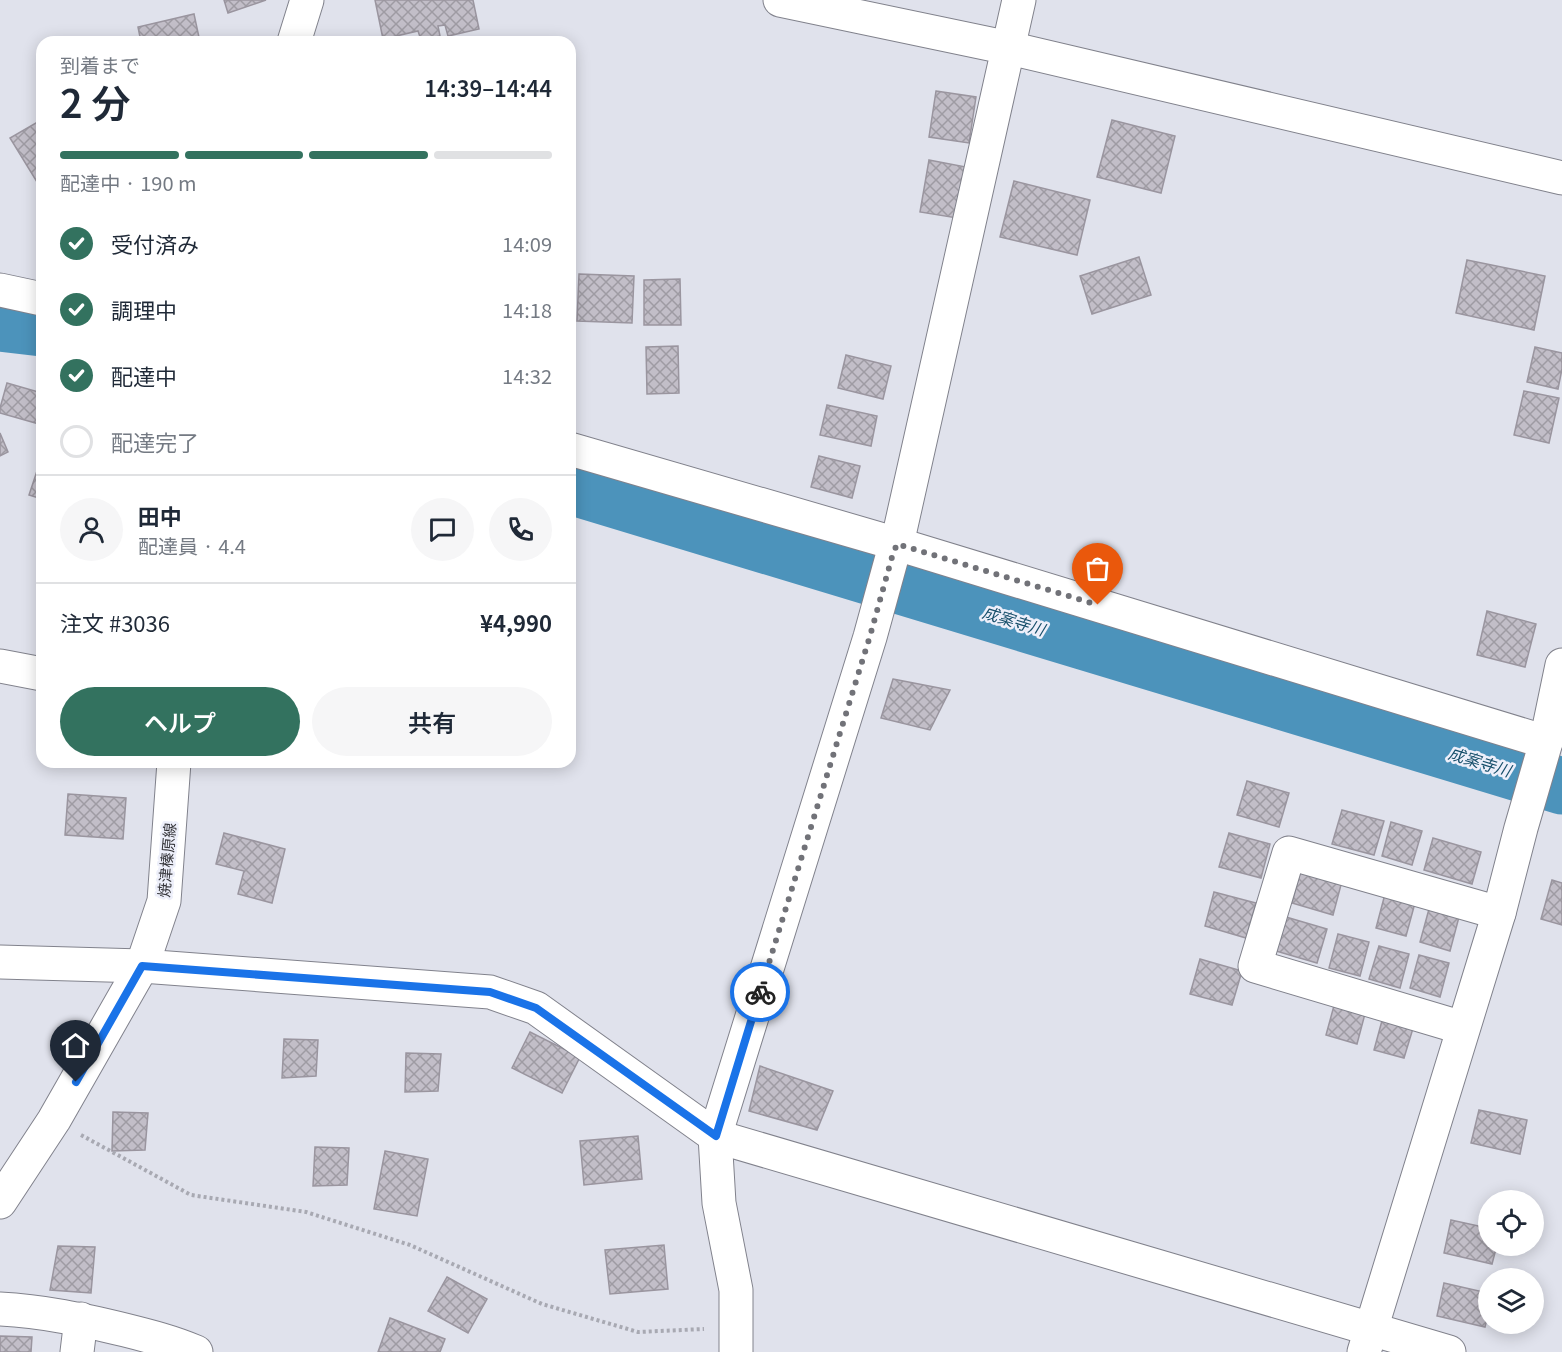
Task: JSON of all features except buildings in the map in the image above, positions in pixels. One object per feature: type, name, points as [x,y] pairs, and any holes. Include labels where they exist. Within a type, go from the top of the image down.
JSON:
[{"type":"street","points":[[296,36],[307,0]]},
{"type":"street","points":[[780,0],[1009,48],[1562,177]]},
{"type":"street","points":[[736,1340],[736,1290],[719,1203],[716,1136],[895,550],[1019,0]]},
{"type":"street","points":[[0,290],[36,297]]},
{"type":"street","points":[[576,451],[1545,747]]},
{"type":"street","points":[[1367,1340],[1499,913],[1545,747],[1562,665]]},
{"type":"street","points":[[0,666],[36,673]]},
{"type":"street","name":"焼津榛原線","points":[[0,1202],[54,1120],[142,966],[164,901],[174,768]]},
{"type":"street","points":[[1463,1028],[1254,966],[1289,853],[1499,913]]},
{"type":"street","points":[[0,962],[142,966],[490,992],[536,1008],[716,1136],[1367,1340],[1449,1352]]},
{"type":"street","points":[[0,1309],[28,1310],[81,1319],[176,1343],[196,1352]]},
{"type":"street","points":[[77,1352],[81,1319]]},
{"type":"path","points":[[54,1120],[191,1195],[306,1212],[410,1245],[542,1304],[638,1332],[736,1340]]},
{"type":"waterway","name":"成案寺川","points":[[0,323],[36,327]]},
{"type":"waterway","name":"成案寺川","points":[[576,488],[1562,786]]},
{"type":"way so far","points":[[760,992],[897,544],[1098,605]]},
{"type":"route","points":[[76,1082],[142,966],[490,992],[536,1008],[716,1136],[760,992]]}]
